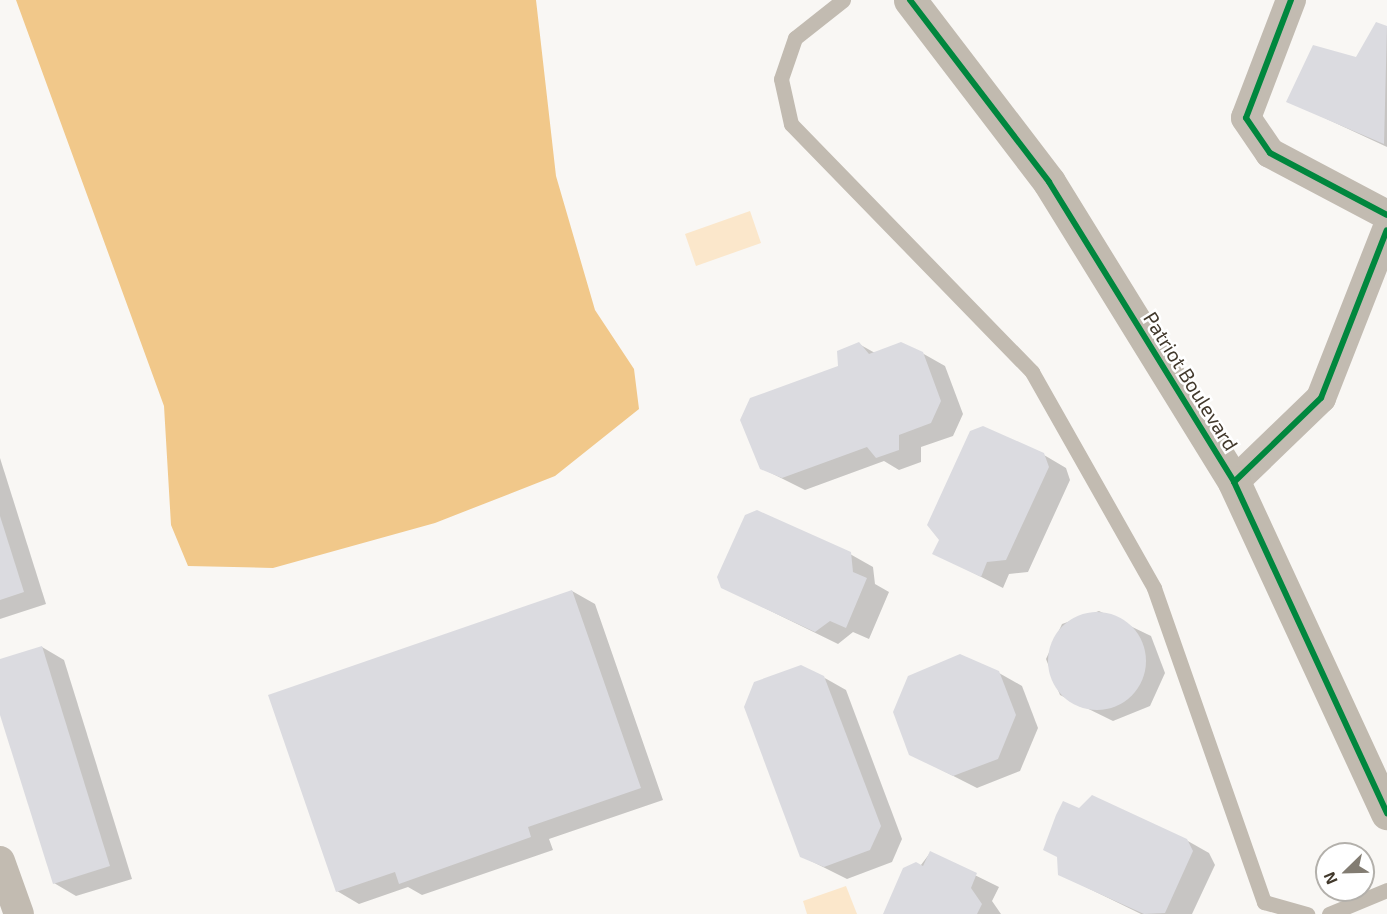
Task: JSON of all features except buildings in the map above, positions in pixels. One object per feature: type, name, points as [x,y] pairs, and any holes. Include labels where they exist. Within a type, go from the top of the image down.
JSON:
[{"type":"street","name":"Patriot Boulevard","points":[[910,0],[1049,182],[1234,482],[1387,813]]},
{"type":"street","points":[[1291,0],[1246,118],[1269,153],[1387,215]]},
{"type":"street","points":[[1234,482],[1321,398],[1387,230]]},
{"type":"street","points":[[0,861],[19,914]]},
{"type":"lane","points":[[843,0],[795,38],[781,79],[791,124],[1032,372],[1154,588],[1263,902],[1307,914]]},
{"type":"lane","points":[[1329,914],[1387,890]]},
{"type":"shaded area","points":[[16,0],[536,0],[556,176],[595,310],[634,369],[639,409],[555,476],[435,523],[273,568],[188,566],[171,525],[164,406]]},
{"type":"shaded area","points":[[750,211],[761,243],[696,266],[685,234]]},
{"type":"shaded area","points":[[846,886],[857,914],[807,914],[803,901]]},
{"type":"cycle path","points":[[910,0],[1049,182],[1234,482],[1387,813]]},
{"type":"cycle path","points":[[1291,0],[1246,118],[1270,153],[1387,215]]},
{"type":"cycle path","points":[[1234,482],[1321,398],[1387,230]]}]
